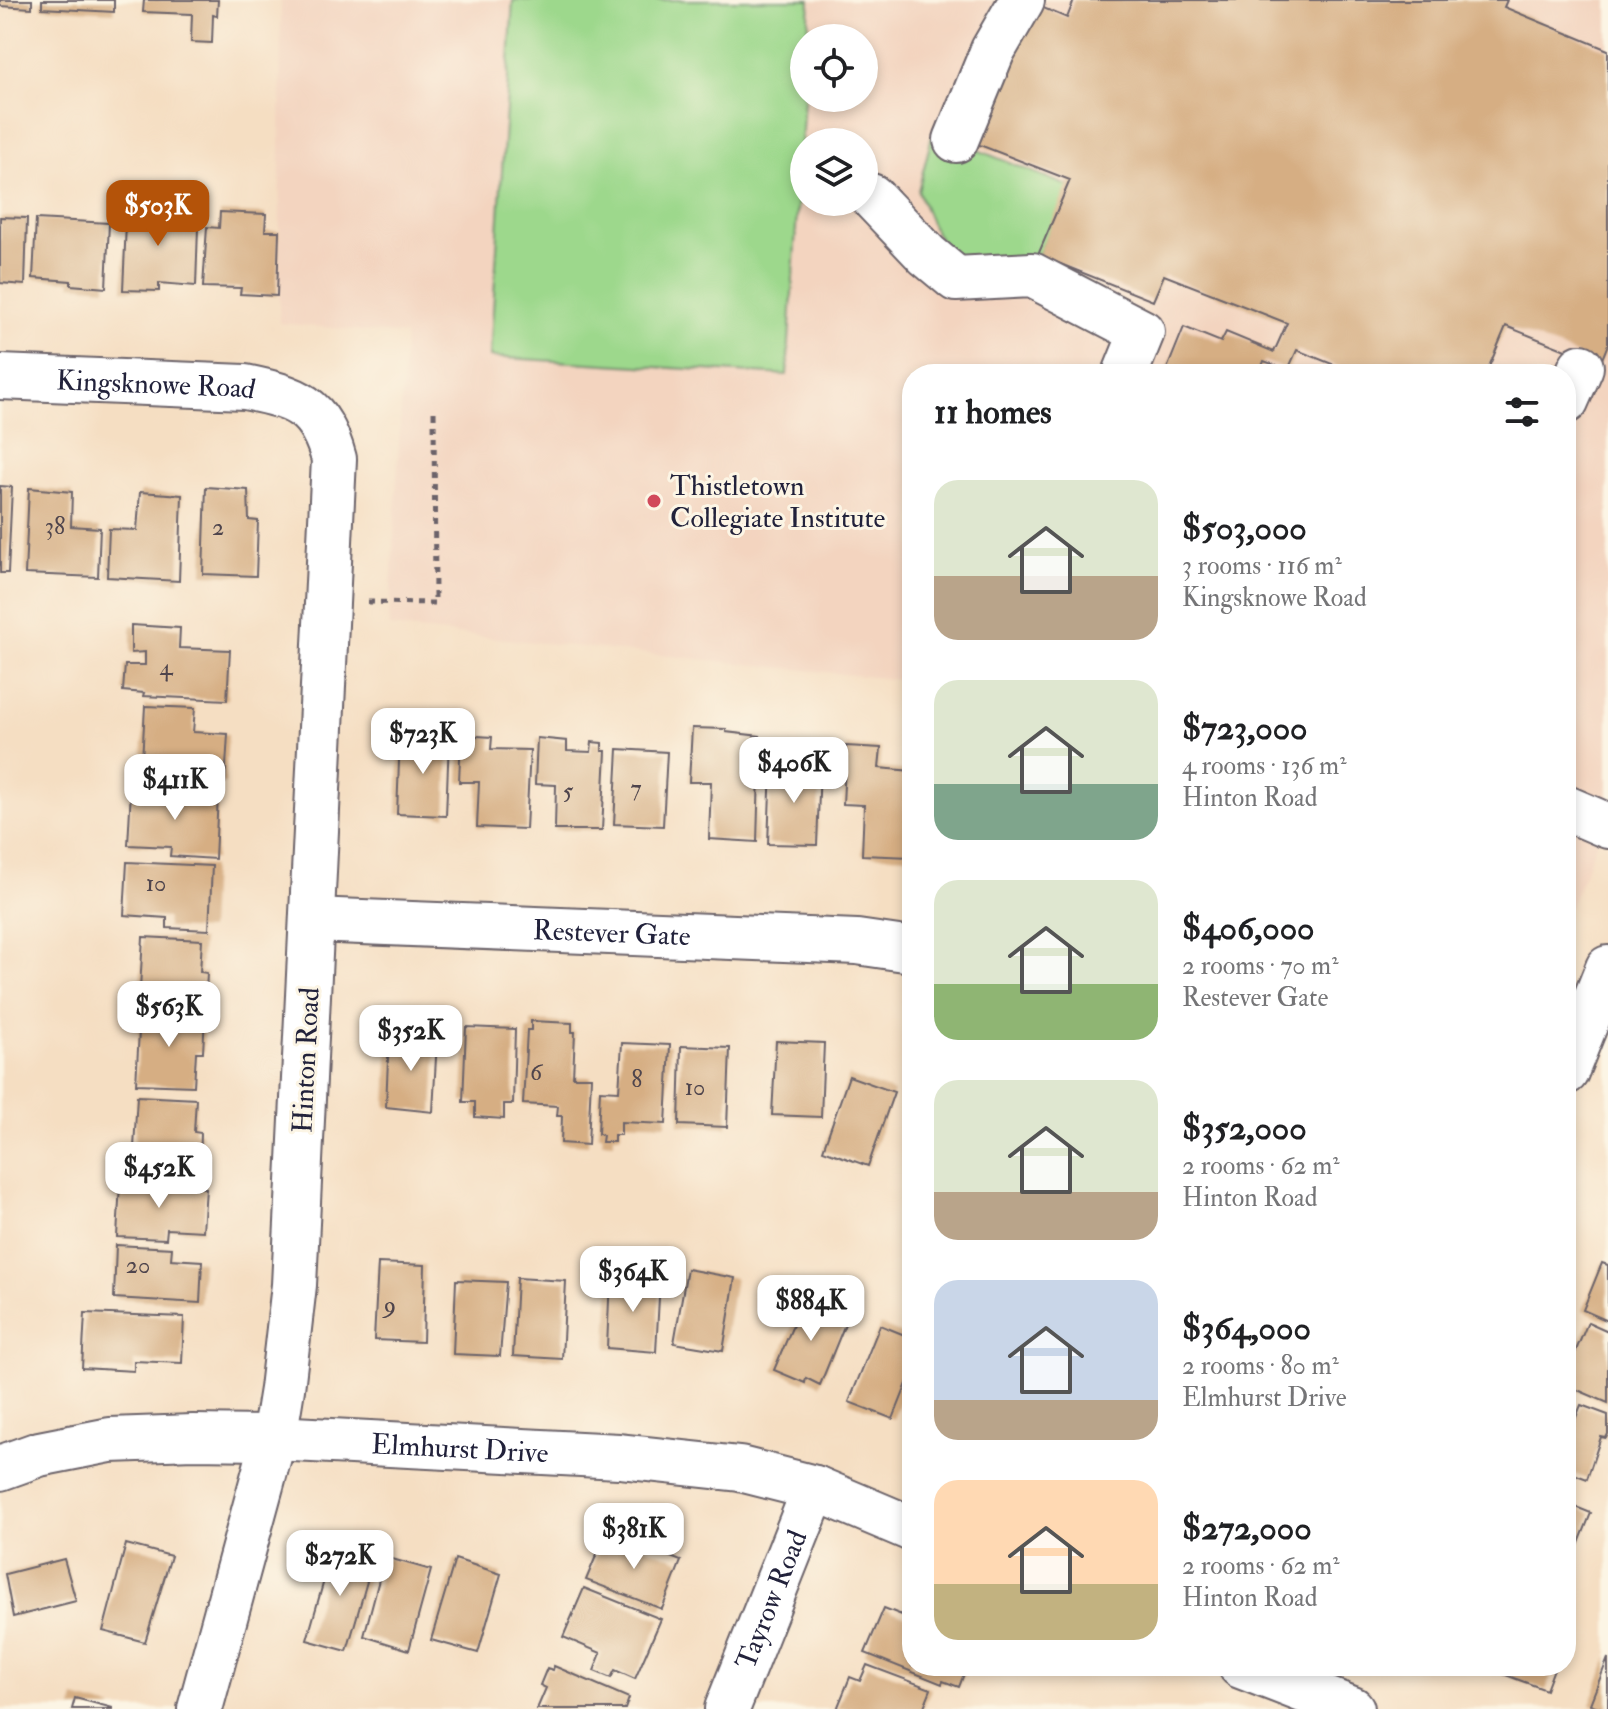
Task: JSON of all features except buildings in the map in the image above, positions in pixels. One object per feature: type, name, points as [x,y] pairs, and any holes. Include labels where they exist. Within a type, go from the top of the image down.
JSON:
[{"type":"street","points":[[956,140],[993,50],[1022,0]]},
{"type":"street","points":[[878,203],[927,255],[956,279],[1032,275],[1142,332],[1129,364]]},
{"type":"street","name":"Kingsknowe Road","points":[[0,377],[245,387],[281,394],[307,407]]},
{"type":"street","name":"Hinton Road","points":[[200,1709],[274,1438],[294,1285],[334,459],[327,434],[307,407]]},
{"type":"street","points":[[1576,812],[1608,826]]},
{"type":"street","name":"Restever Gate","points":[[312,920],[857,942],[902,949]]},
{"type":"street","points":[[1576,1047],[1608,968]]},
{"type":"street","name":"Elmhurst Drive","points":[[0,1468],[39,1454],[110,1440],[193,1437],[274,1438],[619,1456],[740,1469],[815,1488],[902,1525]]},
{"type":"street","name":"Tayrow Road","points":[[727,1709],[815,1488]]},
{"type":"street","points":[[1270,1676],[1324,1695]]},
{"type":"path","points":[[327,601],[435,603],[434,407]]},
{"type":"shaded area","name":"Thistletown Collegiate Institute","points":[[281,0],[1608,0],[1608,816],[1576,893],[1576,364],[902,364],[902,680],[389,627],[405,335],[279,323]]},
{"type":"green space","points":[[513,0],[810,0],[809,24],[790,24],[790,112],[803,112],[802,128],[790,128],[790,216],[797,216],[787,375],[490,357]]},
{"type":"green space","points":[[933,132],[1070,187],[1038,255],[965,278],[933,228],[918,191]]},
{"type":"place","name":"Thistletown Collegiate Institute","points":[[654,501]]}]
